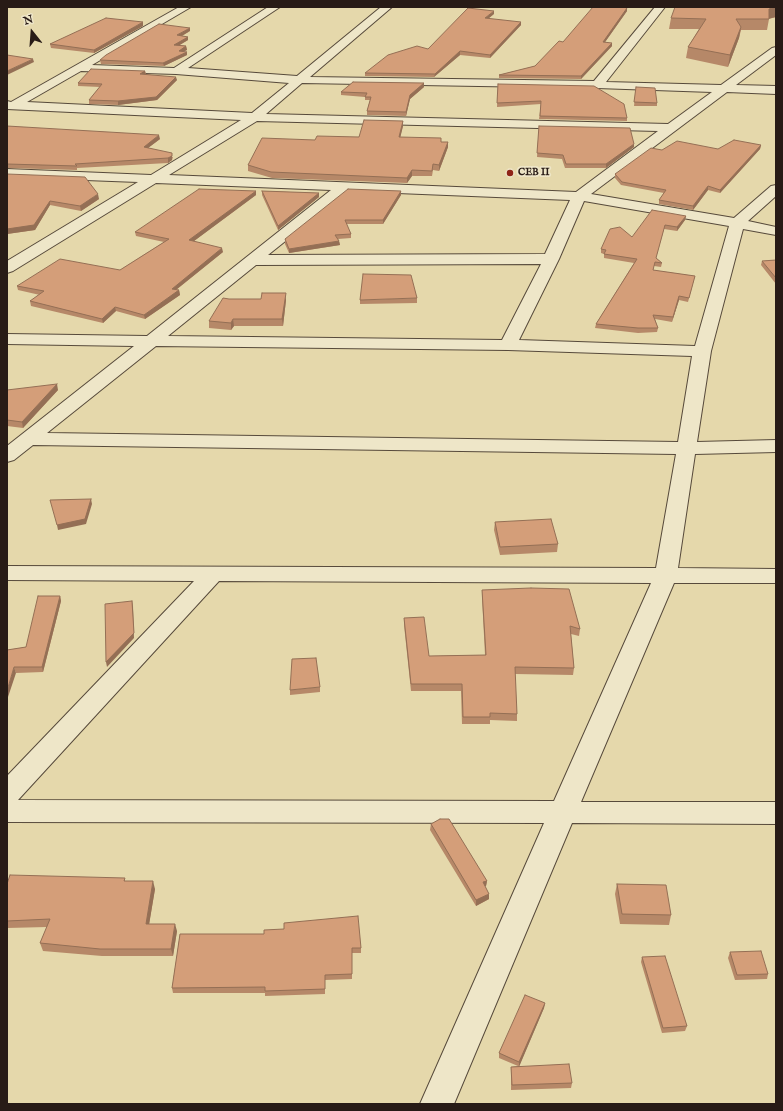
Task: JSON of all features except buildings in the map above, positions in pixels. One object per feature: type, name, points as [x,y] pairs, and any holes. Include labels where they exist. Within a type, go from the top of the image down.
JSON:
[{"type":"street","points":[[9,106],[186,7]]},
{"type":"street","points":[[176,71],[275,7]]},
{"type":"street","points":[[7,268],[15,259],[153,179],[255,117],[387,7]]},
{"type":"street","points":[[597,85],[660,7]]},
{"type":"street","points":[[508,345],[551,259],[579,196],[776,50]]},
{"type":"street","points":[[78,68],[176,71],[300,80],[597,85],[776,90]]},
{"type":"street","points":[[9,106],[255,117],[671,128]]},
{"type":"street","points":[[7,173],[579,196],[776,231]]},
{"type":"street","points":[[7,456],[344,187]]},
{"type":"street","points":[[437,1104],[562,812],[666,575],[702,352],[737,223],[776,189]]},
{"type":"street","points":[[253,260],[551,259]]},
{"type":"street","points":[[7,339],[508,345],[702,352]]},
{"type":"street","points":[[29,439],[686,448],[776,446]]},
{"type":"street","points":[[7,573],[776,576]]},
{"type":"street","points":[[7,794],[213,574]]},
{"type":"street","points":[[7,811],[776,813]]},
{"type":"place","name":"CEB II","points":[[510,173]]}]
